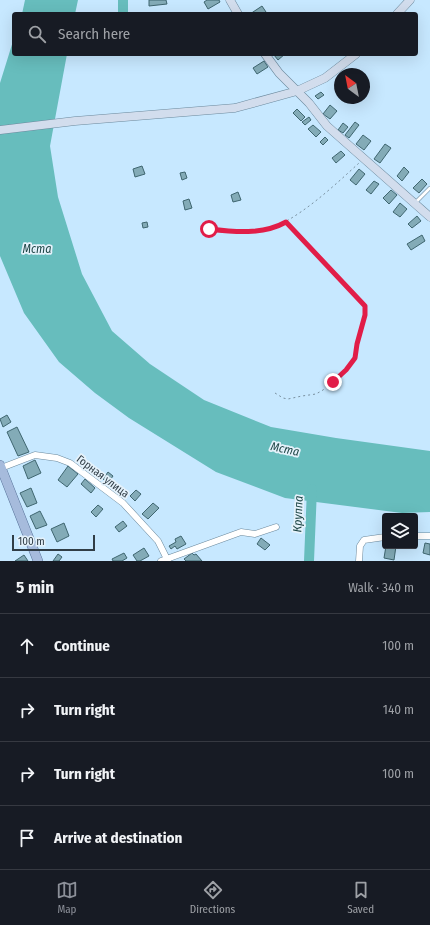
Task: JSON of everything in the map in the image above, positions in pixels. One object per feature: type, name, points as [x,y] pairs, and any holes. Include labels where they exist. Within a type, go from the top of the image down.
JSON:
[{"type":"main road","points":[[230,0],[237,12]]},
{"type":"main road","points":[[399,12],[410,0]]},
{"type":"main road","points":[[266,56],[279,73],[328,126],[430,217]]},
{"type":"main road","points":[[0,130],[75,121],[235,108],[297,91],[325,78],[353,56]]},
{"type":"main road","points":[[1,467],[38,561]]},
{"type":"street","name":"Горная улица","points":[[1,467],[35,455],[57,458],[70,463],[123,503],[158,541],[166,560]]},
{"type":"street","points":[[166,560],[241,532],[255,534],[276,527]]},
{"type":"street","points":[[418,536],[430,536]]},
{"type":"street","points":[[359,561],[360,546],[364,540],[382,537]]},
{"type":"lane","points":[[415,203],[430,188]]},
{"type":"path","points":[[209,229],[252,232],[266,230],[286,222],[341,180],[363,158]]},
{"type":"path","points":[[275,393],[283,398],[316,394],[333,382],[346,370],[355,358],[366,310],[365,306],[360,300],[286,222]]},
{"type":"water","points":[[25,0],[78,0],[75,12],[22,12]]},
{"type":"water","name":"Мста","points":[[12,44],[12,56],[67,56],[50,146],[58,197],[82,274],[112,331],[150,364],[204,400],[271,427],[430,451],[430,512],[402,513],[285,498],[216,472],[129,418],[95,393],[59,362],[24,313],[0,256],[0,83]]},
{"type":"building","points":[[149,0],[166,0],[167,4],[149,6]]},
{"type":"building","points":[[207,0],[219,0],[220,2],[208,9],[204,2]]},
{"type":"building","points":[[262,6],[266,12],[253,12]]},
{"type":"building","points":[[275,56],[283,56],[278,60]]},
{"type":"building","points":[[264,61],[268,67],[257,74],[253,68]]},
{"type":"building","points":[[321,92],[324,95],[318,99],[315,96]]},
{"type":"building","points":[[330,105],[337,111],[330,119],[323,114]]},
{"type":"building","points":[[297,109],[305,117],[301,121],[293,113]]},
{"type":"building","points":[[309,117],[311,120],[305,125],[302,122]]},
{"type":"building","points":[[355,122],[359,125],[349,138],[345,135]]},
{"type":"building","points":[[343,123],[348,127],[343,133],[338,130]]},
{"type":"building","points":[[313,125],[321,132],[316,137],[308,129]]},
{"type":"building","points":[[363,135],[371,141],[364,150],[356,144]]},
{"type":"building","points":[[325,137],[328,140],[323,145],[320,142]]},
{"type":"building","points":[[385,144],[391,148],[380,163],[374,159]]},
{"type":"building","points":[[341,151],[345,155],[336,163],[332,158]]},
{"type":"building","points":[[142,166],[145,174],[135,177],[133,169]]},
{"type":"building","points":[[404,167],[409,172],[402,181],[397,176]]},
{"type":"building","points":[[359,169],[365,174],[356,185],[350,180]]},
{"type":"building","points":[[185,172],[187,178],[182,180],[180,173]]},
{"type":"building","points":[[422,179],[427,184],[419,193],[413,188]]},
{"type":"building","points":[[374,181],[379,184],[371,194],[366,190]]},
{"type":"building","points":[[391,190],[397,195],[389,204],[383,198]]},
{"type":"building","points":[[238,192],[241,200],[233,202],[231,195]]},
{"type":"building","points":[[189,199],[192,208],[185,210],[183,201]]},
{"type":"building","points":[[400,203],[407,209],[400,217],[393,212]]},
{"type":"building","points":[[417,216],[421,221],[412,228],[408,224]]},
{"type":"building","points":[[147,222],[148,227],[143,228],[142,223]]},
{"type":"building","points":[[422,235],[425,241],[411,250],[407,244]]},
{"type":"building","points":[[7,415],[11,422],[3,427],[0,419]]},
{"type":"building","points":[[17,427],[29,452],[18,456],[7,432]]},
{"type":"building","points":[[35,460],[41,473],[28,479],[23,466]]},
{"type":"building","points":[[68,466],[78,474],[67,487],[58,480]]},
{"type":"building","points":[[108,472],[113,476],[108,483],[103,479]]},
{"type":"building","points":[[85,479],[95,488],[91,493],[81,484]]},
{"type":"building","points":[[31,488],[37,503],[27,507],[20,493]]},
{"type":"building","points":[[136,490],[141,494],[135,501],[130,496]]},
{"type":"building","points":[[153,503],[159,508],[148,519],[142,514]]},
{"type":"building","points":[[98,505],[103,509],[96,517],[91,512]]},
{"type":"building","points":[[40,511],[47,525],[36,529],[30,516]]},
{"type":"building","points":[[123,521],[127,526],[119,532],[115,527]]},
{"type":"building","points":[[64,523],[69,536],[57,542],[51,529]]},
{"type":"building","points":[[181,536],[186,544],[177,549],[175,546],[171,549],[169,546],[176,542],[175,539]]},
{"type":"building","points":[[261,538],[270,545],[265,550],[257,544]]},
{"type":"building","points":[[425,543],[430,544],[430,555],[423,553]]},
{"type":"building","points":[[144,548],[149,556],[137,561],[133,555]]},
{"type":"building","points":[[386,549],[396,549],[394,560],[384,558]]},
{"type":"building","points":[[124,553],[127,558],[122,561],[113,561],[112,559]]},
{"type":"building","points":[[192,553],[194,555],[196,554],[202,561],[186,561],[184,559]]},
{"type":"building","points":[[58,554],[62,557],[59,561],[53,561]]},
{"type":"building","points":[[24,555],[28,561],[15,561]]},
{"type":"waterway","points":[[123,0],[123,12]]},
{"type":"waterway","name":"Круппа","points":[[309,561],[312,489]]},
{"type":"route","points":[[209,229],[252,232],[266,230],[286,222],[365,306],[366,310],[355,358],[346,370],[333,382]]}]
